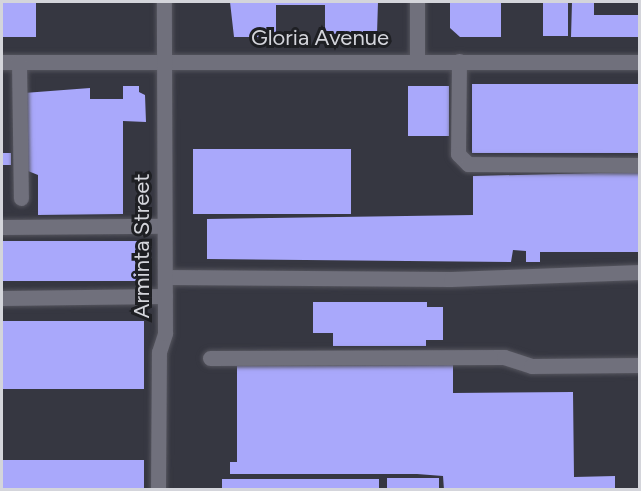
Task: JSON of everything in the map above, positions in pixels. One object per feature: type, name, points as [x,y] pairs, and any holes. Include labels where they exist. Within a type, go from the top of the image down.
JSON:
[{"type":"street","name":"Arminta Street","points":[[158,489],[159,351],[165,333],[164,2]]},
{"type":"street","points":[[417,2],[417,61]]},
{"type":"street","points":[[459,61],[458,154],[468,164],[639,165]]},
{"type":"street","name":"Gloria Avenue","points":[[2,62],[639,62]]},
{"type":"street","points":[[19,62],[21,198]]},
{"type":"street","points":[[2,227],[164,226]]},
{"type":"street","points":[[165,277],[451,279],[639,272]]},
{"type":"street","points":[[2,298],[165,296]]},
{"type":"street","points":[[210,358],[504,357],[531,366],[639,365]]},
{"type":"building","points":[[2,2],[36,2],[36,37],[2,37]]},
{"type":"building","points":[[230,2],[378,2],[377,34],[325,34],[325,5],[276,5],[276,37],[234,37]]},
{"type":"building","points":[[450,2],[501,2],[501,37],[460,37],[450,28]]},
{"type":"building","points":[[543,2],[568,2],[568,36],[543,36]]},
{"type":"building","points":[[572,2],[594,2],[594,15],[640,15],[640,37],[571,37]]},
{"type":"building","points":[[472,84],[640,84],[640,153],[472,153]]},
{"type":"building","points":[[123,86],[139,86],[139,92],[145,95],[146,122],[123,121],[123,214],[38,215],[38,175],[28,171],[24,93],[90,88],[90,99],[123,99]]},
{"type":"building","points":[[408,86],[449,86],[449,136],[408,136]]},
{"type":"building","points":[[193,149],[351,149],[351,214],[193,214]]},
{"type":"building","points":[[2,153],[11,153],[11,165],[2,165]]},
{"type":"building","points":[[640,172],[640,252],[540,252],[540,262],[526,262],[526,251],[513,250],[511,262],[207,259],[207,219],[473,215],[473,176]]},
{"type":"building","points":[[2,241],[144,241],[144,281],[2,281]]},
{"type":"building","points":[[313,302],[427,302],[427,307],[443,307],[443,340],[426,340],[426,346],[333,346],[333,333],[313,333]]},
{"type":"building","points":[[2,321],[144,321],[144,389],[2,389]]},
{"type":"building","points":[[453,365],[453,393],[573,392],[574,477],[615,476],[615,490],[444,490],[443,476],[417,474],[230,474],[230,462],[237,462],[237,366]]},
{"type":"building","points":[[2,460],[144,460],[144,490],[2,490]]},
{"type":"building","points":[[387,478],[439,478],[439,490],[387,490]]},
{"type":"building","points":[[222,479],[379,479],[379,490],[222,490]]}]
